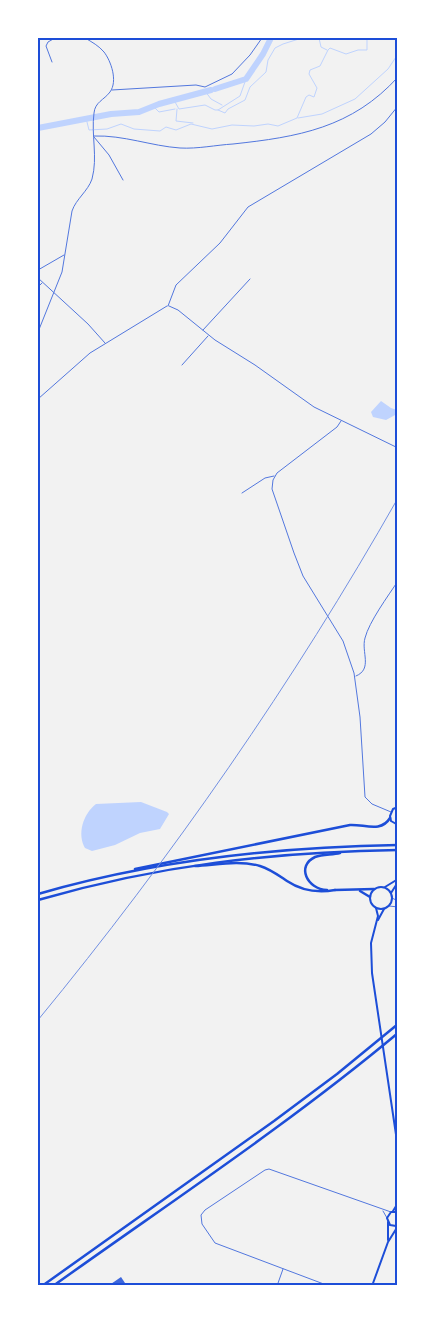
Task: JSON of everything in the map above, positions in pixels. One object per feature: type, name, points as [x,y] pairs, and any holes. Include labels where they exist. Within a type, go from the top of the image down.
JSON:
[{"type":"highway","points":[[38,894],[156,865],[350,825],[379,827],[384,825],[390,818]]},
{"type":"highway","points":[[167,863],[257,852],[338,846],[398,845]]},
{"type":"highway","points":[[38,900],[82,887],[181,867],[264,856],[398,850]]},
{"type":"highway","points":[[335,890],[313,886],[307,879],[306,869],[309,862],[315,857],[346,852]]},
{"type":"highway","points":[[181,867],[249,864],[272,871],[289,883],[314,891],[374,889]]},
{"type":"highway","points":[[357,889],[365,892],[370,897]]},
{"type":"highway","points":[[42,1286],[274,1121],[337,1074],[398,1024]]},
{"type":"highway","points":[[53,1286],[277,1126],[398,1033]]},
{"type":"main road","points":[[398,807],[391,812],[390,818],[398,826]]},
{"type":"main road","points":[[385,888],[398,879]]},
{"type":"main road","points":[[391,893],[398,882]]},
{"type":"main road","points":[[377,922],[376,908],[371,903],[370,897],[374,889],[378,887],[385,888],[391,893],[392,898],[389,906],[384,909],[377,922],[372,935],[371,948],[373,981],[398,1148]]},
{"type":"main road","points":[[376,908],[384,909]]},
{"type":"main road","points":[[388,1242],[387,1218],[398,1203]]},
{"type":"main road","points":[[393,1211],[398,1212]]},
{"type":"main road","points":[[372,1286],[388,1242],[397,1226],[390,1225],[388,1222]]},
{"type":"street","points":[[52,62],[46,46],[48,42],[55,38]]},
{"type":"street","points":[[38,332],[62,272],[72,211],[88,188],[92,178],[95,161],[94,114],[98,102],[111,90],[113,84],[113,74],[108,58],[100,48],[86,38]]},
{"type":"street","points":[[111,90],[196,85],[205,87],[232,74],[250,55],[262,38]]},
{"type":"street","points":[[93,136],[127,138],[181,148],[274,139],[319,129],[343,119],[360,110],[398,77]]},
{"type":"street","points":[[38,399],[90,353],[168,306],[176,285],[220,243],[248,207],[370,134],[385,122],[398,106]]},
{"type":"street","points":[[93,136],[109,155],[123,180]]},
{"type":"street","points":[[38,270],[65,255]]},
{"type":"street","points":[[38,278],[88,324],[105,344]]},
{"type":"street","points":[[203,331],[250,279]]},
{"type":"street","points":[[38,287],[42,283]]},
{"type":"street","points":[[168,306],[178,310],[209,336],[256,365],[314,407],[398,448]]},
{"type":"street","points":[[182,365],[209,336]]},
{"type":"street","points":[[341,421],[337,428],[281,469],[275,476],[272,485],[273,493],[303,576],[343,641],[355,676],[360,717],[364,793],[368,801],[391,812]]},
{"type":"street","points":[[242,493],[265,478],[275,476]]},
{"type":"street","points":[[355,676],[360,674],[365,667],[364,649],[367,633],[398,581]]},
{"type":"street","points":[[392,898],[398,902]]},
{"type":"street","points":[[389,906],[398,907]]},
{"type":"street","points":[[329,1286],[215,1243],[202,1224],[202,1212],[269,1168],[383,1210],[393,1211]]},
{"type":"street","points":[[383,1210],[387,1218]]},
{"type":"street","points":[[277,1286],[283,1268]]},
{"type":"street","points":[[395,1286],[398,1280]]},
{"type":"water","points":[[381,401],[397,410],[397,414],[386,420],[373,417],[371,412]]},
{"type":"water","points":[[141,802],[169,814],[160,829],[140,833],[115,845],[92,851],[85,848],[82,837],[83,824],[91,808],[96,804]]},
{"type":"building","points":[[121,1277],[127,1286],[108,1286]]},
{"type":"waterway","points":[[215,89],[246,79],[271,38]]},
{"type":"waterway","points":[[218,110],[225,113],[228,109],[245,100],[250,87],[266,72],[268,60],[275,48],[302,38]]},
{"type":"waterway","points":[[319,38],[321,47],[327,50]]},
{"type":"waterway","points":[[86,118],[89,130],[107,129],[121,124],[134,129],[160,131],[166,127],[176,130],[191,124],[212,129],[232,125],[254,126],[268,124],[278,126],[297,118],[306,97],[309,95],[314,97],[317,88],[309,74],[310,70],[320,66],[330,48],[346,54],[358,50],[367,50],[367,38]]},
{"type":"waterway","points":[[298,118],[322,114],[355,99],[388,69],[398,54]]},
{"type":"waterway","points":[[172,101],[175,102],[179,109],[205,105],[218,110],[240,96],[246,79]]},
{"type":"waterway","points":[[38,128],[111,114],[139,112],[159,104],[211,90]]},
{"type":"waterway","points":[[205,91],[211,99],[222,105]]},
{"type":"waterway","points":[[153,106],[159,112],[175,109]]},
{"type":"waterway","points":[[177,109],[176,121],[193,123]]},
{"type":"railway","points":[[38,1020],[136,896],[229,767],[316,635],[398,498]]}]
